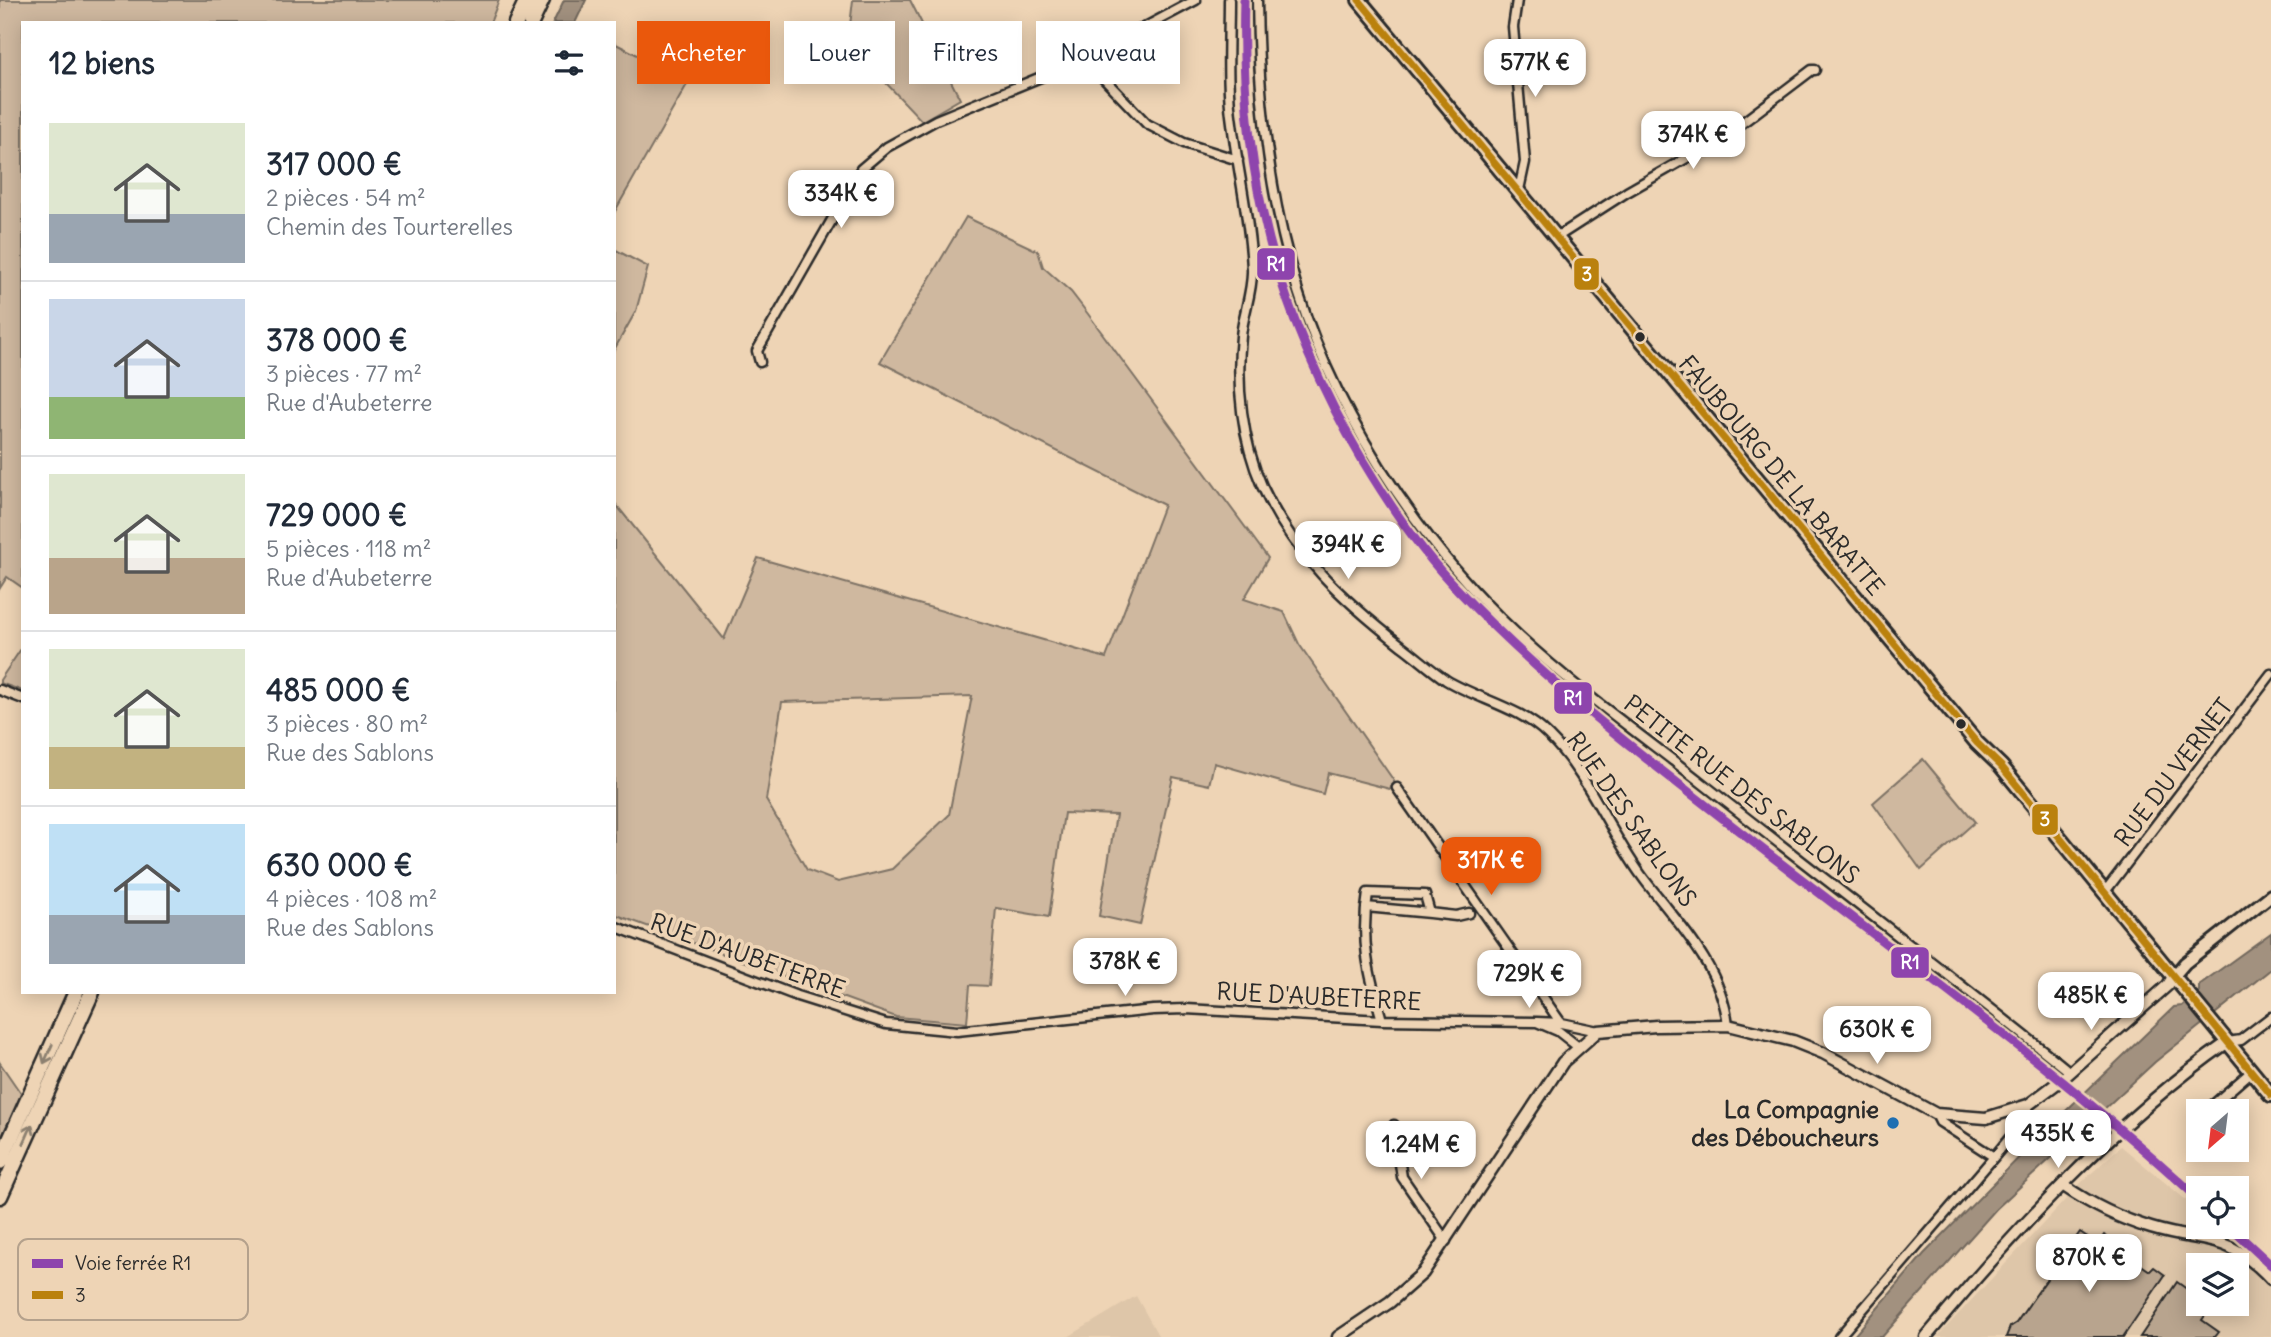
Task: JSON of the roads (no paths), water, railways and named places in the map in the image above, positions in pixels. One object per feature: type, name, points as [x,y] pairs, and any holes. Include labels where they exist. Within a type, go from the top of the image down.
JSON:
[{"type":"highway","points":[[517,21],[527,0]]},
{"type":"highway","points":[[532,21],[542,0]]},
{"type":"highway","points":[[0,1162],[75,994]]},
{"type":"highway","points":[[0,1196],[91,994]]},
{"type":"main road","name":"FAUBOURG DE LA BARATTE","points":[[1359,0],[2271,1095]]},
{"type":"main road","points":[[2173,976],[2185,963],[2271,895]]},
{"type":"street","points":[[1156,21],[1196,0]]},
{"type":"street","name":"RUE DES SABLONS","points":[[1230,0],[1231,120],[1253,273],[1241,335],[1239,369],[1246,439],[1261,485],[1286,532],[1332,587],[1435,671],[1471,694],[1531,720],[1548,734],[1577,768],[1636,869],[1705,959],[1722,998],[1728,1025]]},
{"type":"street","name":"PETITE RUE DES SABLONS","points":[[1257,0],[1258,62],[1264,136],[1291,268],[1318,344],[1353,422],[1422,527],[1465,582],[1550,664],[2070,1072]]},
{"type":"street","points":[[1517,0],[1513,27],[1525,162],[1519,190]]},
{"type":"street","points":[[1556,237],[1627,192],[1725,136],[1812,69],[1815,70]]},
{"type":"street","points":[[760,362],[757,351],[838,205],[861,169],[887,147],[936,120],[1036,79]]},
{"type":"street","points":[[1109,84],[1147,124],[1184,143],[1238,160]]},
{"type":"street","name":"RUE DU VERNET","points":[[2104,893],[2271,674]]},
{"type":"street","points":[[0,690],[21,698]]},
{"type":"street","points":[[1397,788],[1561,1023]]},
{"type":"street","points":[[1382,1020],[1366,964],[1368,893],[1425,895],[1430,913]]},
{"type":"street","points":[[1366,907],[1457,916],[1469,914]]},
{"type":"street","name":"RUE D'AUBETERRE","points":[[616,927],[797,996],[886,1024],[919,1030],[957,1031],[1153,1010],[1186,1009],[1382,1020],[1561,1023],[1598,1031]]},
{"type":"street","points":[[1338,1337],[1390,1302],[1423,1273],[1563,1062],[1577,1046],[1598,1031],[1656,1026],[1728,1025],[1793,1041],[1823,1053],[1936,1114],[1961,1119],[1986,1118],[2028,1105],[2070,1072],[2168,985],[2173,976]]},
{"type":"street","points":[[1926,1337],[2064,1186],[2123,1126],[2228,1042],[2241,1040],[2271,1017]]},
{"type":"street","name":"RUE D'AUBETERRE","points":[[1537,1022],[1558,1031],[1577,1046]]},
{"type":"street","points":[[2220,1099],[2252,1071]]},
{"type":"street","points":[[1839,1337],[1994,1157],[2027,1116],[2028,1105]]},
{"type":"street","points":[[1936,1114],[1940,1122],[1994,1157]]},
{"type":"street","points":[[1394,1125],[1402,1177],[1446,1241]]},
{"type":"street","points":[[2064,1186],[2126,1219],[2152,1228],[2229,1244],[2271,1279]]},
{"type":"rail line","name":"R1","points":[[1244,0],[1248,123],[1269,239],[1286,295],[1307,351],[1363,461],[1431,560],[1490,623],[1594,716],[1702,803],[2030,1056],[2186,1187]]},
{"type":"rail line","name":"R1","points":[[2243,1239],[2271,1265]]},
{"type":"place","name":"La Compagnie des Déboucheurs","points":[[1893,1123]]}]
